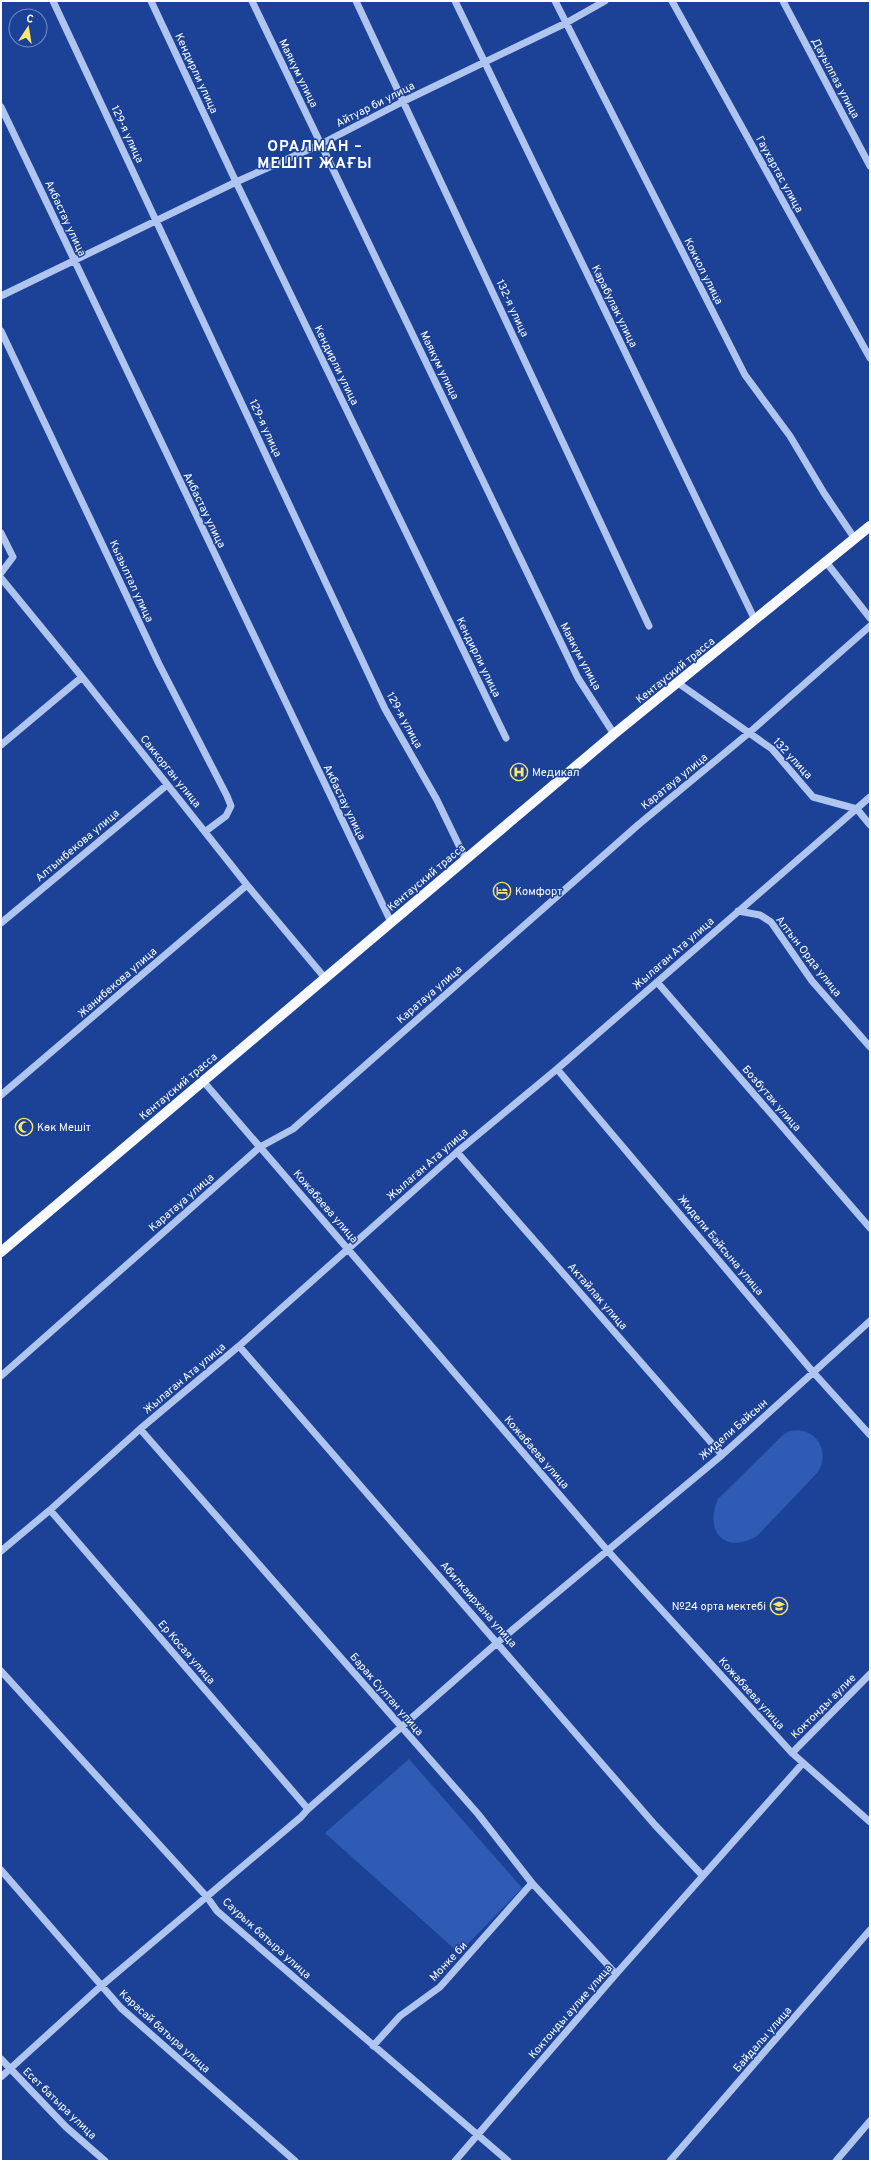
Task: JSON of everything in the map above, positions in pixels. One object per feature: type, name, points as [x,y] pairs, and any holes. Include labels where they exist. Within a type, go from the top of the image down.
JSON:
[{"type":"main road","name":"Кентауский трасса","points":[[1,1252],[614,734],[870,526]]},
{"type":"street","name":"129-я улица","points":[[53,1],[385,709],[437,800],[466,860]]},
{"type":"street","name":"Кендирли улица","points":[[151,1],[236,182],[506,738]]},
{"type":"street","name":"Маякум улица","points":[[252,1],[578,678],[614,734]]},
{"type":"street","name":"132-я улица","points":[[356,1],[649,626]]},
{"type":"street","name":"Карабулак улица","points":[[455,1],[755,620]]},
{"type":"street","name":"Коккол улица","points":[[555,1],[745,375],[790,436],[824,493],[854,539]]},
{"type":"street","name":"Айтуар би улица","points":[[1,296],[236,182],[321,144],[404,101],[566,23],[605,1]]},
{"type":"street","name":"Гаухартас улица","points":[[672,1],[870,358]]},
{"type":"street","name":"Дауылпаз улица","points":[[784,1],[870,166]]},
{"type":"street","name":"Акбастау улица","points":[[1,107],[391,922]]},
{"type":"street","name":"Кызылтал улица","points":[[1,331],[159,664],[227,796],[230,806],[226,816],[206,831]]},
{"type":"street","points":[[1,533],[13,557],[1,573]]},
{"type":"street","points":[[826,562],[870,618]]},
{"type":"street","name":"Саккорган улица","points":[[1,578],[4,587],[82,676],[167,785],[206,831],[247,885],[325,978]]},
{"type":"street","name":"Каратауа улица","points":[[1,1376],[260,1147],[294,1129],[638,825],[750,732],[870,626]]},
{"type":"street","points":[[1,745],[82,676]]},
{"type":"street","name":"132 улица","points":[[678,683],[750,732],[772,749],[813,797],[857,809]]},
{"type":"street","name":"Алтынбекова улица","points":[[1,923],[167,785]]},
{"type":"street","name":"Жылаган Ата улица","points":[[1,1551],[50,1510],[140,1429],[239,1346],[457,1152],[557,1069],[870,797]]},
{"type":"street","points":[[857,809],[870,825]]},
{"type":"street","name":"Жанибекова улица","points":[[1,1095],[247,885]]},
{"type":"street","name":"Алтын Орда улица","points":[[738,911],[760,915],[771,922],[812,981],[870,1047]]},
{"type":"street","name":"Бозбутак улица","points":[[657,982],[870,1228]]},
{"type":"street","name":"Жидели Байсына улица","points":[[557,1069],[813,1372],[870,1435]]},
{"type":"street","name":"Кожабаева улица","points":[[203,1081],[607,1550],[792,1753],[870,1822]]},
{"type":"street","name":"Актайлак улица","points":[[457,1152],[722,1455]]},
{"type":"street","name":"Жидели Байсын","points":[[1,2077],[101,1986],[301,1817],[308,1809],[498,1642],[722,1455],[870,1321]]},
{"type":"street","name":"Абилкаирхана улица","points":[[239,1346],[498,1642],[655,1825],[702,1876]]},
{"type":"street","name":"Барак Султан улица","points":[[140,1429],[478,1814],[532,1883],[616,1974]]},
{"type":"street","name":"Ер Косая улица","points":[[50,1510],[308,1809]]},
{"type":"street","name":"Саурык батыра улица","points":[[1,1671],[207,1897],[217,1911],[508,2161]]},
{"type":"street","name":"Коктонды аулие","points":[[792,1753],[870,1674]]},
{"type":"street","name":"Коктонды аулие улица","points":[[455,2161],[616,1974],[803,1764]]},
{"type":"street","name":"Карасай батыра улица","points":[[1,1870],[121,2008],[295,2161]]},
{"type":"street","name":"Монке би","points":[[373,2046],[400,2016],[440,1987],[532,1883]]},
{"type":"street","name":"Байдалы улица","points":[[670,2161],[870,1930]]},
{"type":"street","name":"Есет батыра улица","points":[[1,2059],[66,2127],[105,2161]]},
{"type":"street","points":[[836,2161],[870,2121]]},
{"type":"shaded area","points":[[798,1430],[812,1435],[820,1445],[823,1459],[818,1472],[757,1536],[735,1543],[726,1541],[720,1537],[715,1530],[714,1521],[714,1511],[718,1499],[782,1436],[789,1431]]},
{"type":"shaded area","points":[[409,1759],[522,1888],[459,1953],[325,1833]]},
{"type":"place","name":"Медикал","points":[[519,772]]},
{"type":"place","name":"Комфорт","points":[[502,891]]},
{"type":"place","name":"Көк Мешіт","points":[[24,1127]]},
{"type":"place","name":"№24 орта мектебі","points":[[779,1606]]},
{"type":"district","name":"ОРАЛМАН – МЕШІТ ЖАҒЫ","points":[[315,154]]}]
